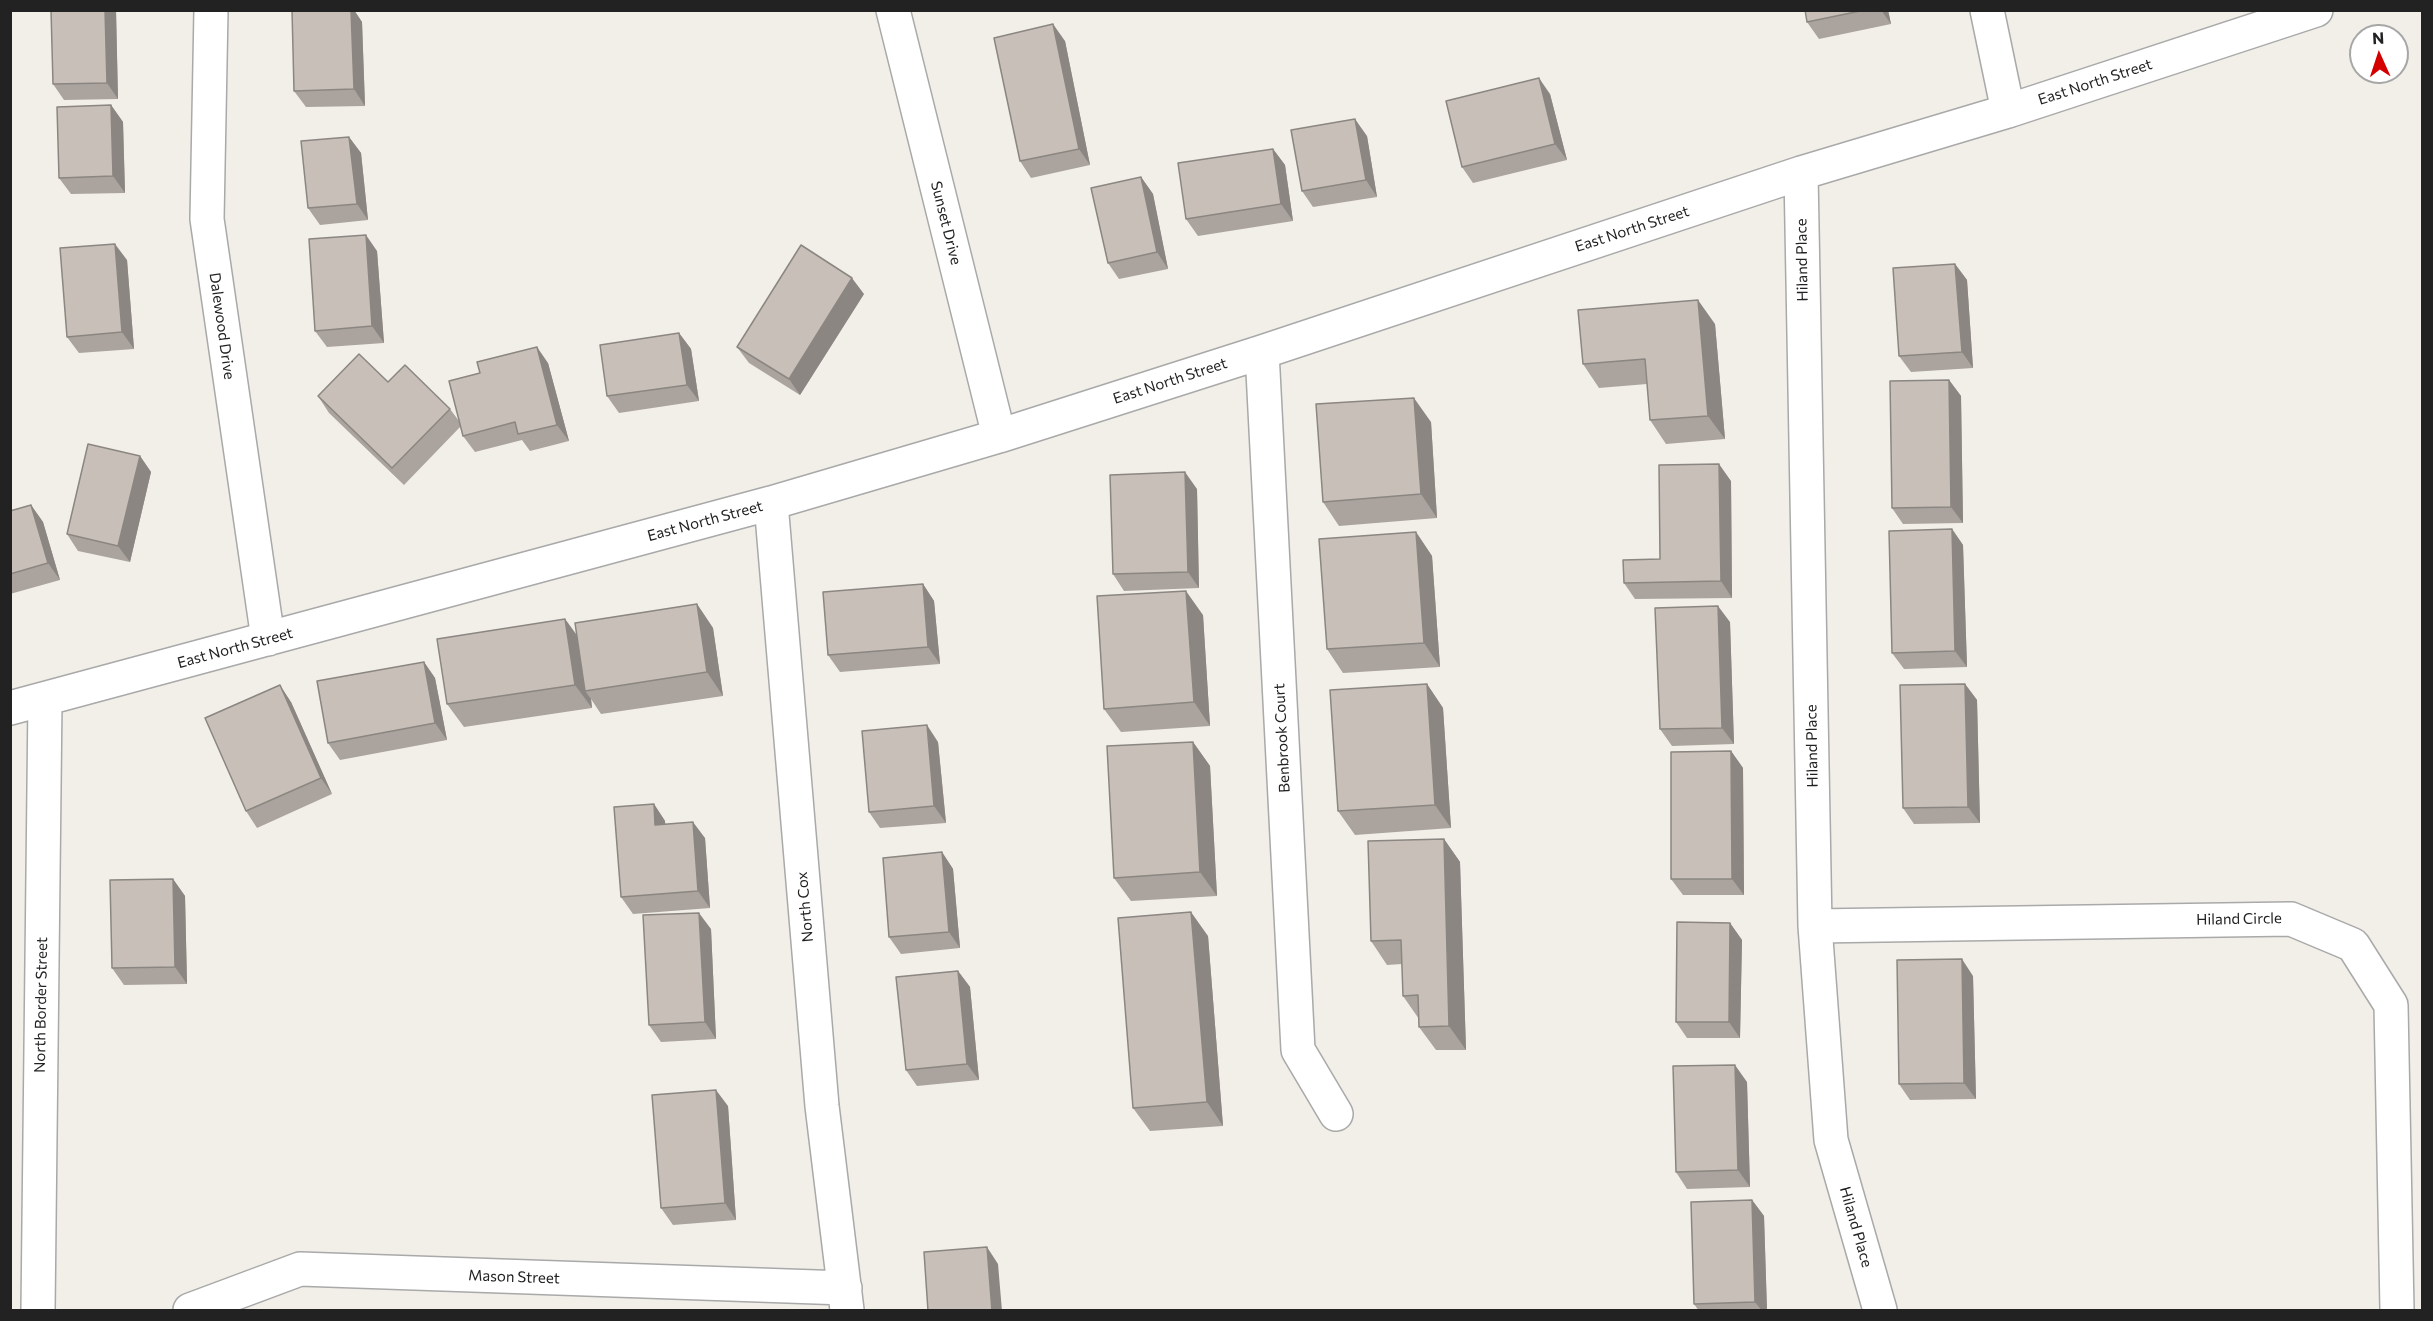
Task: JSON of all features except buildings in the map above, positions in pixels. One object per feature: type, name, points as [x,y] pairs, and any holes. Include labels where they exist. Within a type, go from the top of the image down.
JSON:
[{"type":"street","name":"Dalewood Drive","points":[[211,10],[207,219],[268,639]]},
{"type":"street","name":"Sunset Drive","points":[[892,10],[999,436]]},
{"type":"street","points":[[1987,10],[2008,111]]},
{"type":"street","name":"East North Street","points":[[10,708],[771,503],[999,436],[1262,352],[1801,173],[2008,111],[2316,10]]},
{"type":"street","name":"Hiland Place","points":[[1801,173],[1815,926],[1831,1140],[1880,1311]]},
{"type":"street","name":"Benbrook Court","points":[[1262,352],[1298,1050],[1336,1114]]},
{"type":"street","name":"North Cox","points":[[771,503],[822,1106],[846,1299]]},
{"type":"street","name":"North Border Street","points":[[38,1311],[45,700]]},
{"type":"street","name":"Hiland Circle","points":[[1815,926],[2291,919],[2353,945],[2391,1005],[2397,1311]]},
{"type":"street","name":"Mason Street","points":[[190,1311],[300,1269],[846,1299]]}]
